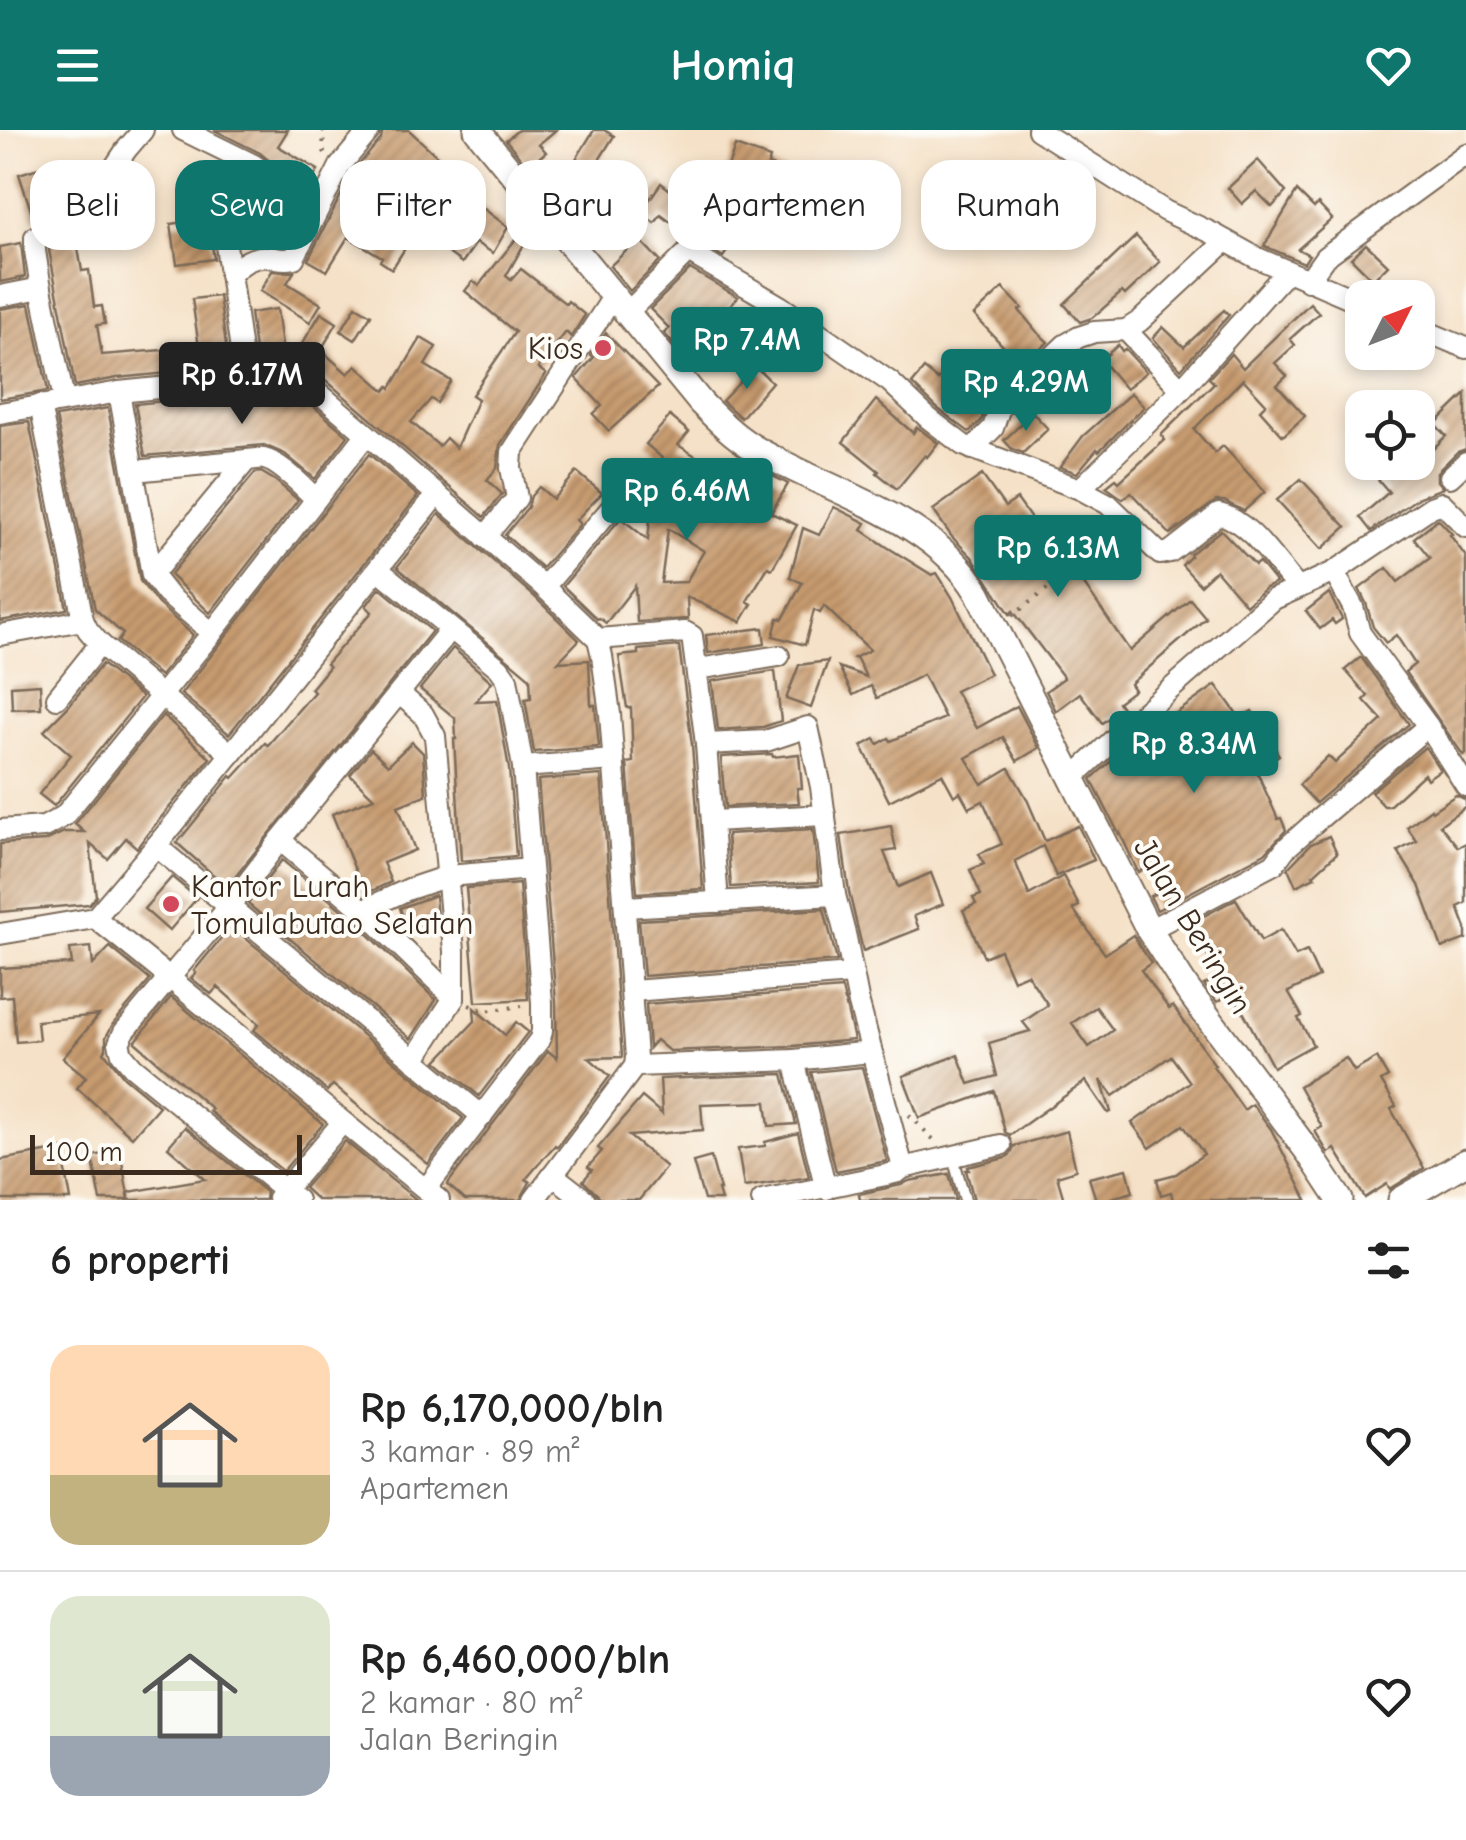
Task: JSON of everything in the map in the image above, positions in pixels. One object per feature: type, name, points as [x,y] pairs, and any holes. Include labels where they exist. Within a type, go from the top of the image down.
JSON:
[{"type":"street","points":[[64,400],[41,288],[35,237],[55,222],[82,210],[143,130]]},
{"type":"street","points":[[183,130],[266,173],[250,219],[225,238],[245,379]]},
{"type":"street","points":[[230,274],[252,258],[294,258],[340,166],[370,130]]},
{"type":"street","name":"Jalan Beringin","points":[[477,130],[619,306],[701,404],[728,430],[782,463],[890,516],[948,554],[971,582],[1149,930],[1186,988],[1340,1200]]},
{"type":"street","points":[[1038,130],[1165,211],[1345,296]]},
{"type":"street","points":[[1308,281],[1324,257],[1466,154]]},
{"type":"street","points":[[972,449],[993,428],[1000,407],[1065,344],[1094,332],[1126,330],[1226,241]]},
{"type":"street","points":[[485,537],[517,498],[512,452],[619,306],[688,252],[780,306],[890,382],[950,437],[1098,497],[1157,553],[1164,555],[1212,518],[1225,515],[1264,548],[1296,587]]},
{"type":"street","points":[[1080,490],[1180,389],[1287,271]]},
{"type":"street","points":[[0,296],[41,288]]},
{"type":"street","points":[[1126,330],[1180,389]]},
{"type":"street","points":[[1435,335],[1466,348]]},
{"type":"street","points":[[0,413],[119,392],[286,375],[302,380],[544,587],[598,639],[614,760],[636,1046],[634,1066],[534,1200]]},
{"type":"street","points":[[119,392],[152,575],[167,594],[212,633]]},
{"type":"street","points":[[40,406],[88,630],[231,754]]},
{"type":"street","points":[[0,830],[44,827],[64,816],[366,435]]},
{"type":"street","points":[[134,471],[264,459],[316,499]]},
{"type":"street","points":[[152,575],[247,460]]},
{"type":"street","points":[[1450,477],[1466,462]]},
{"type":"street","points":[[544,587],[636,479]]},
{"type":"street","points":[[0,934],[95,918],[379,570],[436,494]]},
{"type":"street","points":[[1071,778],[1274,599],[1334,572],[1431,507],[1442,504],[1466,527]]},
{"type":"street","points":[[95,918],[432,1195],[482,1116],[540,1039],[542,1003],[523,767],[507,679],[499,668],[379,570]]},
{"type":"street","points":[[1334,572],[1353,607],[1360,633],[1464,777]]},
{"type":"street","points":[[0,635],[84,620]]},
{"type":"street","points":[[342,1123],[286,1197],[133,1067],[118,1043],[450,630]]},
{"type":"street","points":[[598,639],[685,632],[692,636],[706,744],[718,902]]},
{"type":"street","points":[[56,698],[100,644]]},
{"type":"street","points":[[698,669],[779,656]]},
{"type":"street","points":[[400,694],[423,714],[435,736],[454,951],[454,998],[414,1060]]},
{"type":"street","points":[[1149,930],[1274,864],[1306,830],[1428,726]]},
{"type":"street","points":[[706,744],[766,741],[808,727],[852,974],[903,1168]]},
{"type":"street","points":[[523,767],[614,760]]},
{"type":"street","points":[[712,822],[824,815]]},
{"type":"street","points":[[280,840],[364,910],[454,998]]},
{"type":"street","points":[[156,846],[482,1116]]},
{"type":"street","points":[[364,910],[448,876],[531,869]]},
{"type":"street","points":[[626,908],[835,895]]},
{"type":"street","points":[[632,991],[852,974]]},
{"type":"street","points":[[634,1066],[794,1060],[871,1052]]},
{"type":"street","points":[[794,1060],[826,1189]]},
{"type":"street","points":[[762,1200],[826,1189],[1001,1145]]},
{"type":"street","points":[[1401,1200],[1466,1162]]},
{"type":"street","points":[[553,1174],[586,1200]]},
{"type":"lane","points":[[952,1156],[965,1200]]},
{"type":"path","points":[[996,628],[1055,583],[1064,553],[1112,510]]},
{"type":"path","points":[[485,1012],[542,1003]]},
{"type":"path","points":[[880,1082],[952,1156]]},
{"type":"building","points":[[214,130],[288,130],[278,146],[301,160],[268,160]]},
{"type":"building","points":[[383,130],[409,130],[441,160],[363,160],[381,139]]},
{"type":"building","points":[[518,130],[556,130],[539,144],[546,152],[536,160],[522,160],[506,140]]},
{"type":"building","points":[[594,130],[614,136],[599,160],[575,160]]},
{"type":"building","points":[[735,146],[770,158],[769,160],[730,160]]},
{"type":"building","points":[[1258,160],[1286,192],[1272,207],[1256,191],[1242,204],[1228,188]]},
{"type":"building","points":[[30,171],[30,208],[19,174]]},
{"type":"building","points":[[661,183],[668,188],[668,220],[661,215],[655,223],[648,218],[648,202]]},
{"type":"building","points":[[1297,191],[1332,219],[1298,249],[1309,255],[1304,263],[1264,246]]},
{"type":"building","points":[[340,197],[340,250],[327,271],[308,260],[313,250],[320,250],[320,236]]},
{"type":"building","points":[[486,210],[506,226],[493,253],[486,249]]},
{"type":"building","points":[[175,223],[175,250],[213,250],[214,259],[177,264],[171,224]]},
{"type":"building","points":[[1136,236],[1160,262],[1125,295],[1122,292],[1092,318],[1080,322],[1064,304]]},
{"type":"building","points":[[21,243],[25,277],[0,282],[0,247]]},
{"type":"building","points":[[1366,244],[1388,265],[1373,280],[1351,258]]},
{"type":"building","points":[[648,248],[660,261],[630,291],[610,266],[627,250]]},
{"type":"building","points":[[49,250],[78,250],[82,271],[89,270],[94,307],[102,306],[105,324],[97,325],[102,355],[199,347],[192,299],[219,296],[229,367],[75,386]]},
{"type":"building","points":[[370,250],[404,250],[392,269],[380,261],[382,257]]},
{"type":"building","points":[[444,250],[471,250],[462,263]]},
{"type":"building","points":[[507,250],[521,250],[506,276],[511,280],[521,269],[585,315],[571,337],[566,332],[538,368],[546,374],[500,445],[497,468],[487,480],[502,494],[484,517],[321,376],[291,362],[321,313],[337,323],[321,350],[348,374],[356,365],[385,391],[391,388],[421,338],[436,347],[425,365],[451,381],[437,403],[431,399],[411,422],[439,446],[446,438],[456,448],[478,399],[472,395],[515,332],[465,291],[473,281],[479,285]]},
{"type":"building","points":[[690,269],[738,297],[717,319],[744,355],[717,370],[701,342],[686,359],[664,333],[669,328],[650,309]]},
{"type":"building","points":[[272,271],[294,272],[287,283],[321,304],[310,322],[260,291]]},
{"type":"building","points":[[1003,288],[1048,342],[990,397],[981,421],[969,432],[912,384],[924,369],[938,380],[956,361],[972,375],[1003,346],[974,315]]},
{"type":"building","points":[[1310,303],[1319,313],[1290,339],[1295,345],[1275,363],[1287,376],[1277,385],[1305,416],[1283,436],[1260,410],[1266,404],[1243,379],[1194,429],[1215,453],[1223,446],[1265,492],[1244,511],[1216,501],[1170,534],[1131,493],[1123,499],[1106,487],[1116,479],[1119,482],[1165,440],[1161,435],[1214,383],[1209,378],[1231,354],[1243,368]]},
{"type":"building","points":[[30,304],[48,391],[0,399],[0,309]]},
{"type":"building","points":[[356,306],[371,315],[355,340],[341,331]]},
{"type":"building","points":[[277,309],[284,361],[257,364],[250,313]]},
{"type":"building","points":[[1224,310],[1229,315],[1181,369],[1153,338],[1163,327],[1184,347]]},
{"type":"building","points":[[606,333],[658,387],[609,431],[593,414],[602,406],[576,378],[594,357],[591,355]]},
{"type":"building","points":[[1118,345],[1146,372],[1126,389],[1101,360]]},
{"type":"building","points":[[755,366],[772,382],[741,418],[722,401]]},
{"type":"building","points":[[1058,370],[1073,385],[1060,397],[1056,393],[1039,407],[1030,397]]},
{"type":"building","points":[[285,389],[297,392],[348,436],[315,479],[285,454],[264,445],[145,456],[135,404]]},
{"type":"building","points":[[1131,393],[1144,407],[1097,449],[1077,473],[1060,467],[1083,436]]},
{"type":"building","points":[[1466,394],[1466,449],[1457,452],[1437,472],[1437,481],[1443,488],[1419,497],[1371,531],[1360,517],[1389,492],[1379,480],[1435,480],[1435,447],[1446,436],[1435,424]]},
{"type":"building","points":[[876,400],[913,433],[917,427],[938,443],[897,489],[843,442]]},
{"type":"building","points":[[108,408],[140,581],[158,604],[193,635],[160,676],[118,641],[123,634],[95,609],[56,417]]},
{"type":"building","points":[[1033,413],[1048,429],[1023,453],[1012,449],[1004,440]]},
{"type":"building","points":[[670,416],[689,432],[678,445],[702,460],[699,464],[746,494],[761,470],[788,484],[771,513],[797,525],[772,569],[768,567],[747,601],[752,604],[741,622],[687,597],[688,619],[637,622],[635,586],[606,623],[563,586],[621,518],[648,540],[652,500],[648,498],[669,464],[646,444]],"holes":[[[668,529],[704,551],[686,582],[661,583]]]},
{"type":"building","points":[[29,422],[67,609],[0,621],[0,426]]},
{"type":"building","points":[[369,454],[418,496],[229,734],[181,694]]},
{"type":"building","points":[[261,472],[298,500],[210,613],[170,575],[255,473]]},
{"type":"building","points":[[577,472],[602,493],[576,520],[580,524],[542,568],[505,535],[539,487],[553,499]]},
{"type":"building","points":[[982,475],[1005,507],[1017,499],[1036,526],[1015,553],[1018,556],[1045,535],[1065,562],[1101,526],[1116,541],[1079,577],[1130,651],[1190,599],[1206,618],[1130,684],[1134,690],[1118,702],[1122,708],[1102,723],[1080,693],[1056,711],[1046,691],[1064,678],[1013,611],[1010,614],[972,557],[933,510]]},
{"type":"building","points":[[1301,479],[1346,527],[1322,549],[1277,500]]},
{"type":"building","points":[[834,507],[866,523],[862,530],[887,547],[932,575],[937,573],[990,674],[955,691],[977,728],[1017,706],[1039,748],[1017,761],[1003,737],[966,758],[982,784],[1009,768],[1045,841],[1078,826],[1094,860],[1056,876],[1043,846],[1015,861],[1029,895],[1063,876],[1079,906],[1073,909],[1105,954],[1133,935],[1151,963],[1141,970],[1169,1009],[1173,1006],[1244,1110],[1252,1104],[1271,1129],[1307,1200],[1173,1200],[1171,1192],[1161,1195],[1157,1179],[1176,1174],[1204,1154],[1183,1125],[1150,1148],[1132,1123],[1190,1082],[1171,1056],[1113,1096],[1101,1080],[1111,1112],[1108,1113],[1086,1081],[1010,1135],[1005,1132],[994,1091],[919,1118],[903,1076],[958,1055],[969,1084],[997,1076],[989,1043],[1030,1031],[1023,1022],[1048,1005],[1027,974],[1013,980],[1000,950],[984,957],[963,910],[976,904],[973,898],[981,895],[970,870],[984,864],[979,854],[1002,844],[983,801],[969,808],[960,792],[954,796],[942,774],[889,801],[862,746],[875,739],[878,744],[889,738],[891,741],[945,718],[923,675],[877,698],[871,686],[853,695],[839,667],[866,677],[854,658],[870,650],[824,606],[820,613],[814,610],[805,645],[773,636],[778,618],[783,619],[802,583],[790,577],[803,528],[819,535]],"holes":[[[1096,1007],[1113,1030],[1089,1047],[1072,1023]]]},
{"type":"building","points":[[439,514],[579,640],[558,662],[589,660],[591,705],[595,705],[599,747],[534,752],[525,699],[531,698],[530,678],[397,567]]},
{"type":"building","points":[[1438,519],[1466,557],[1463,755],[1405,672],[1415,664],[1396,635],[1386,643],[1373,627],[1359,589],[1387,568],[1398,582],[1430,558],[1414,538]]},
{"type":"building","points":[[1221,530],[1255,565],[1259,562],[1276,583],[1246,605],[1216,570],[1200,585],[1182,565]]},
{"type":"building","points":[[380,588],[432,631],[227,887],[177,843],[231,776],[265,743],[268,745],[314,692],[311,689],[329,667],[326,664],[372,612],[366,606]]},
{"type":"building","points":[[1329,593],[1342,619],[1335,624],[1332,620],[1320,629],[1306,611]]},
{"type":"building","points":[[763,628],[765,644],[708,653],[706,635]]},
{"type":"building","points":[[679,646],[692,745],[703,889],[637,893],[627,763],[633,762],[631,708],[627,708],[619,656]]},
{"type":"building","points":[[453,648],[492,682],[476,701],[497,700],[509,769],[516,856],[461,861],[455,718],[420,689]]},
{"type":"building","points":[[1361,657],[1409,724],[1316,803],[1299,785],[1328,756],[1335,763],[1382,720],[1364,700],[1368,696],[1345,670]]},
{"type":"building","points":[[828,661],[811,708],[786,699],[799,665]]},
{"type":"building","points":[[102,664],[142,697],[54,806],[39,794],[71,755],[44,731]]},
{"type":"building","points":[[775,671],[781,721],[763,727],[718,730],[712,681]]},
{"type":"building","points":[[40,684],[41,708],[12,709],[11,686]]},
{"type":"building","points":[[1216,685],[1240,718],[1252,711],[1279,755],[1256,770],[1286,830],[1265,853],[1157,910],[1150,896],[1173,885],[1161,861],[1138,872],[1091,779]]},
{"type":"building","points":[[163,715],[210,758],[137,848],[126,838],[108,859],[90,844],[96,896],[89,904],[0,912],[0,844],[45,841],[64,832],[84,832],[75,824]]},
{"type":"building","points":[[412,742],[423,753],[426,795],[398,806],[415,850],[383,863],[391,882],[365,894],[332,814],[374,798],[350,775],[371,749],[388,765]]},
{"type":"building","points":[[1425,747],[1440,770],[1427,779],[1424,774],[1389,806],[1384,806],[1371,792]]},
{"type":"building","points":[[799,754],[799,803],[725,807],[721,757]]},
{"type":"building","points":[[601,775],[622,1057],[589,1058],[610,1076],[557,1147],[526,1179],[530,1182],[520,1200],[465,1200],[449,1182],[548,1051],[557,1058],[538,780]]},
{"type":"building","points":[[1456,795],[1466,800],[1466,806],[1440,825],[1458,847],[1466,843],[1466,903],[1458,907],[1466,939],[1442,948],[1419,885],[1398,851],[1417,841],[1407,827]]},
{"type":"building","points":[[891,826],[896,850],[884,852],[898,887],[931,873],[943,904],[914,916],[919,929],[863,951],[841,835]]},
{"type":"building","points":[[813,829],[819,882],[731,887],[727,834]]},
{"type":"building","points":[[1329,836],[1337,853],[1315,877],[1296,886],[1288,868],[1311,844]]},
{"type":"building","points":[[282,860],[354,920],[436,1000],[411,1039],[248,904]]},
{"type":"building","name":"Kantor Lurah Tomulabutao Selatan","points":[[172,877],[197,898],[169,931],[144,909]]},
{"type":"building","points":[[519,884],[528,999],[476,1002],[466,888]]},
{"type":"building","points":[[435,895],[437,919],[407,929],[400,908]]},
{"type":"building","points":[[1236,899],[1261,941],[1281,930],[1296,956],[1307,951],[1319,977],[1288,992],[1313,1045],[1273,1067],[1233,993],[1217,1002],[1204,985],[1220,977],[1189,924]]},
{"type":"building","points":[[824,909],[837,961],[644,976],[639,920]]},
{"type":"building","points":[[231,926],[463,1118],[428,1164],[333,1085],[327,1091],[254,1030],[259,1024],[218,987],[211,994],[191,978]]},
{"type":"building","points":[[91,947],[93,965],[110,947],[150,980],[113,1024],[104,1052],[124,1077],[159,1106],[132,1137],[77,1088],[86,1077],[63,1058],[99,1015],[37,1021],[39,1040],[16,1042],[12,996],[0,997],[0,968],[72,964],[70,949]]},
{"type":"building","points":[[842,989],[854,1040],[669,1051],[656,1040],[649,1048],[646,1004]]},
{"type":"building","points":[[171,997],[323,1124],[283,1171],[209,1111],[212,1109],[135,1042]]},
{"type":"building","points":[[474,1008],[505,1035],[516,1022],[528,1032],[479,1096],[437,1061],[475,1021]]},
{"type":"building","points":[[1346,1058],[1354,1071],[1377,1058],[1388,1077],[1381,1081],[1396,1106],[1391,1109],[1424,1168],[1390,1189],[1387,1184],[1365,1198],[1335,1149],[1328,1153],[1322,1143],[1315,1131],[1322,1127],[1299,1086]]},
{"type":"building","points":[[862,1067],[887,1161],[836,1171],[811,1072]]},
{"type":"building","points":[[783,1074],[796,1124],[769,1126],[766,1102],[701,1104],[703,1130],[629,1136],[666,1167],[639,1200],[603,1200],[583,1181],[592,1170],[588,1167],[602,1151],[598,1148],[642,1097],[662,1114],[660,1079]]},
{"type":"building","points":[[185,1127],[266,1192],[265,1200],[129,1200],[129,1192],[205,1179],[168,1147]]},
{"type":"building","points":[[1067,1131],[1076,1170],[1057,1176],[1064,1200],[974,1200],[968,1167],[1005,1158],[1014,1146]]},
{"type":"building","points":[[798,1133],[809,1177],[744,1187],[738,1149],[765,1146],[765,1142]]},
{"type":"building","points":[[345,1141],[417,1200],[317,1200],[304,1188]]},
{"type":"building","points":[[62,1149],[71,1200],[0,1200],[0,1160]]},
{"type":"building","points":[[120,1151],[129,1200],[101,1200],[92,1156]]},
{"type":"building","points":[[711,1157],[721,1200],[704,1200],[693,1162]]},
{"type":"building","points":[[1127,1169],[1133,1192],[1112,1200],[1096,1200],[1089,1178]]},
{"type":"building","points":[[949,1174],[956,1200],[860,1200],[859,1194]]},
{"type":"place","name":"Kios","points":[[603,348]]},
{"type":"place","name":"Kantor Lurah Tomulabutao Selatan","points":[[171,904]]}]
